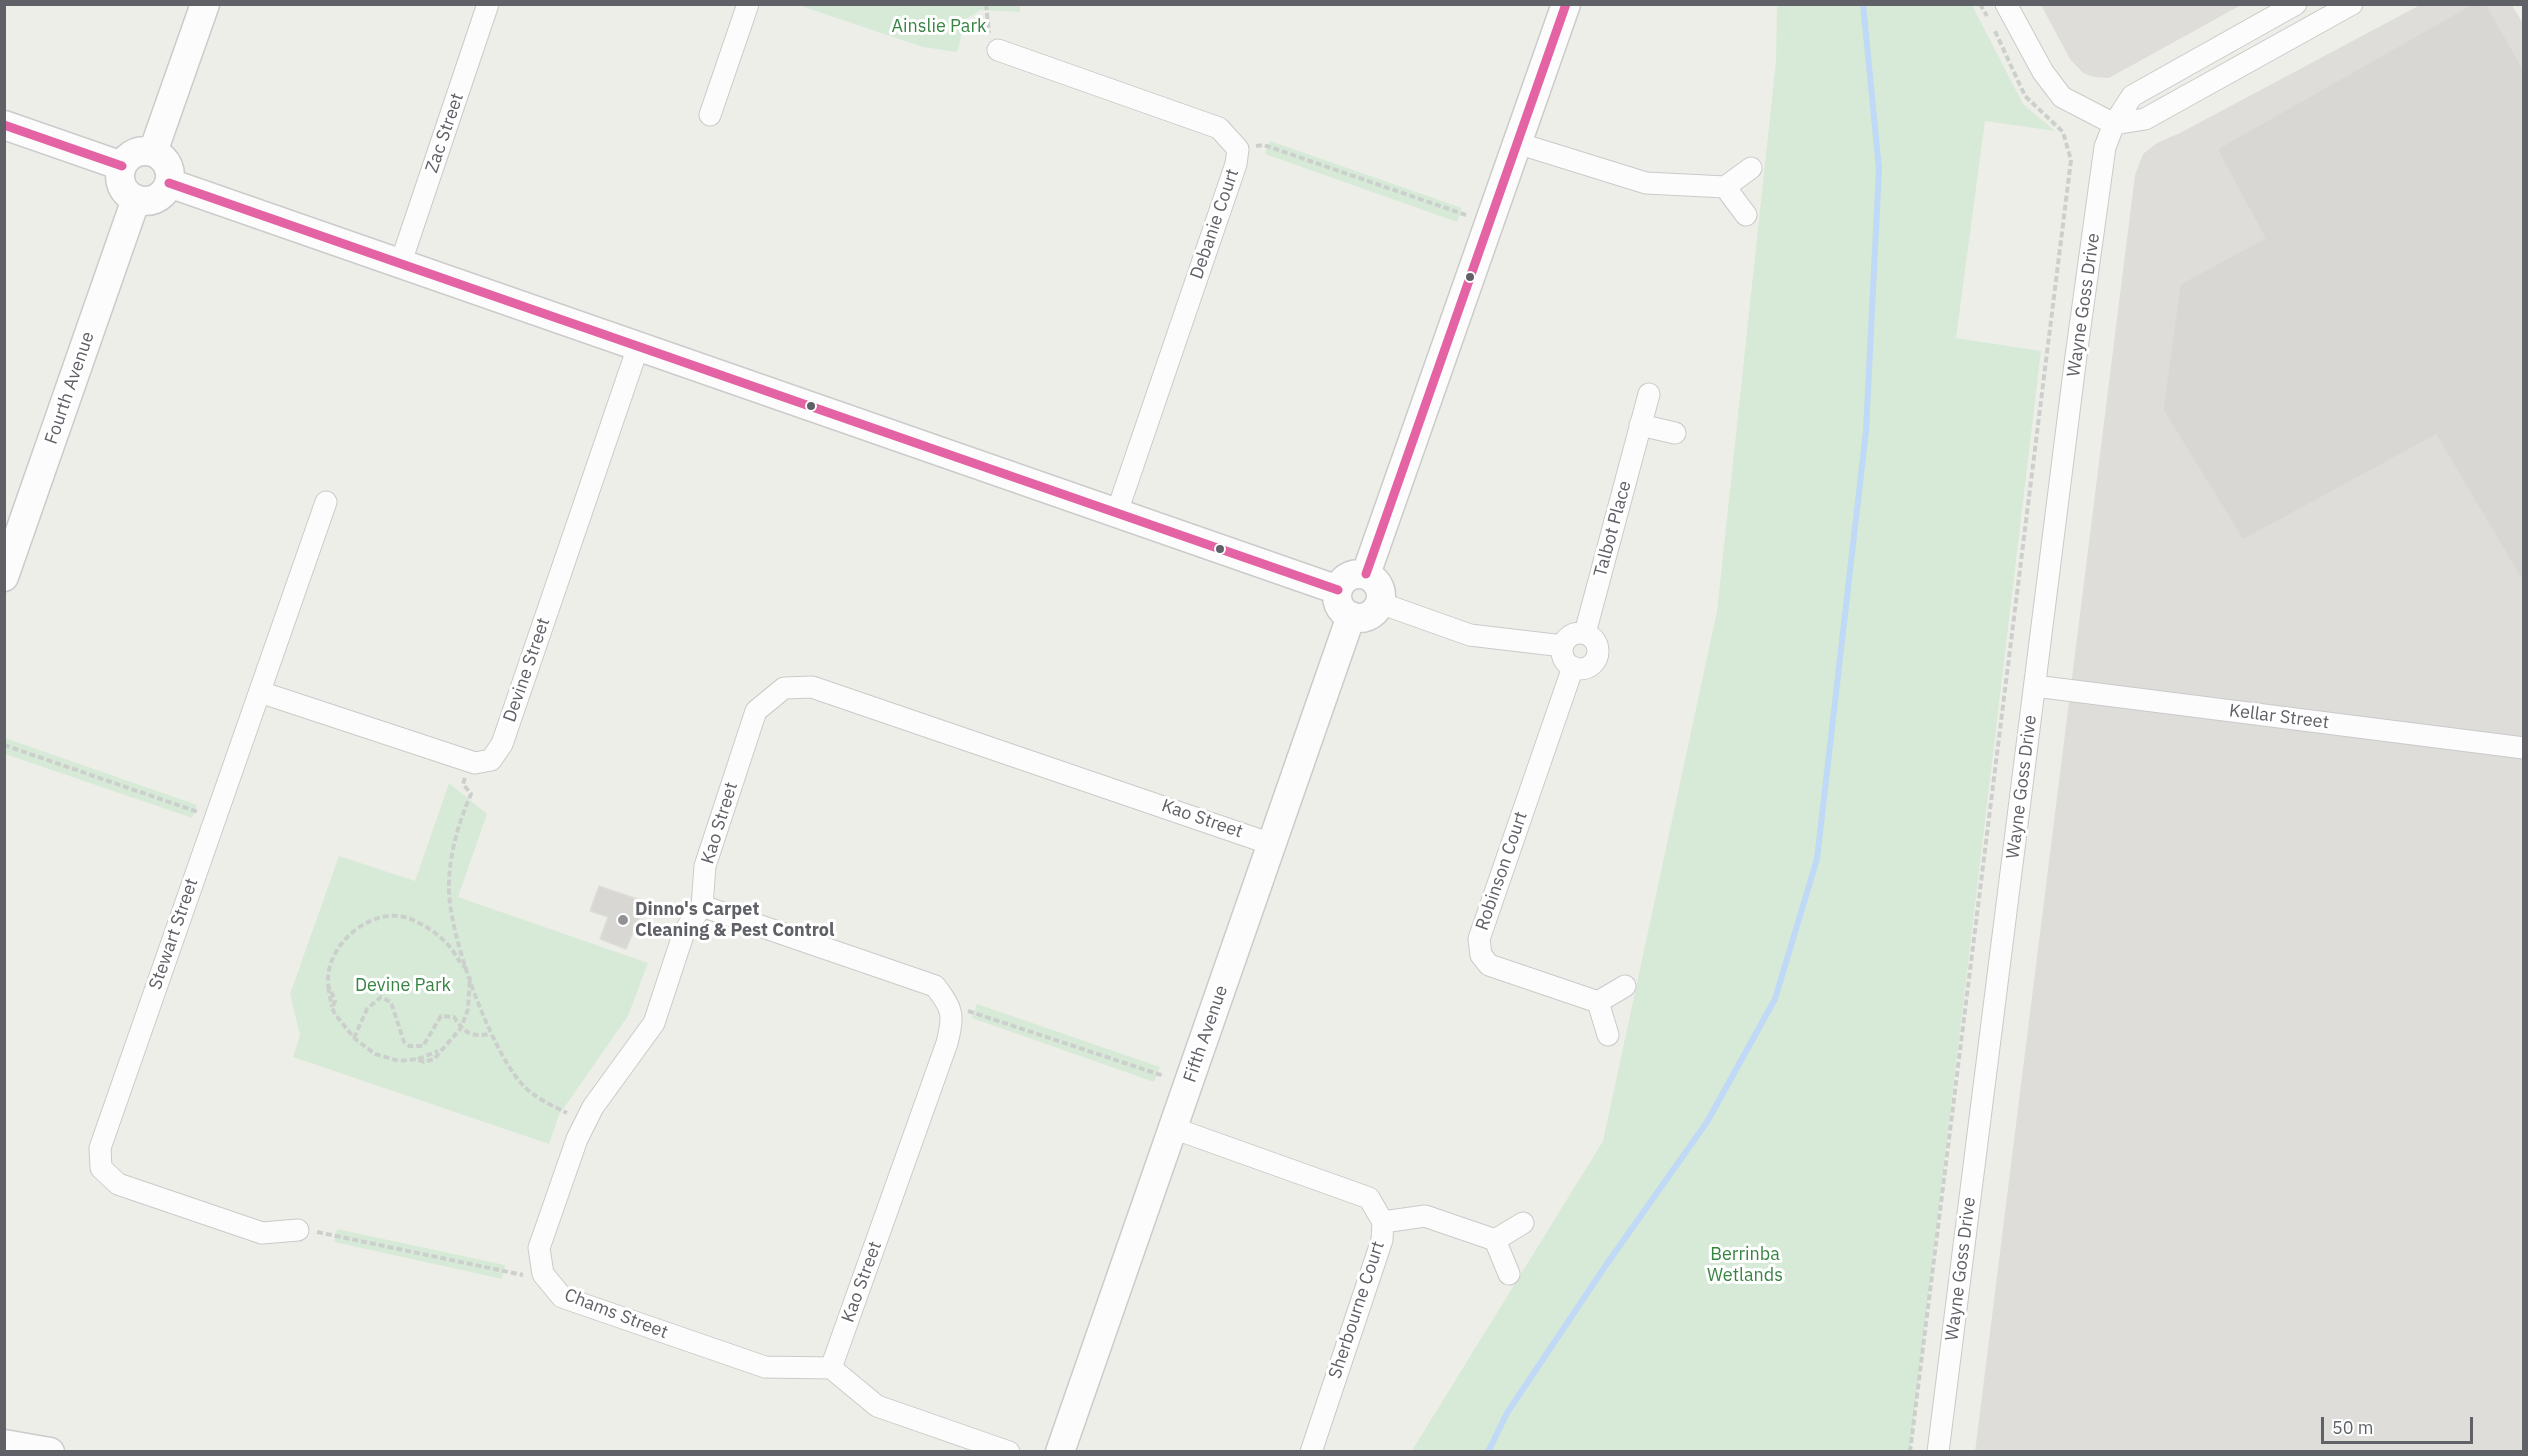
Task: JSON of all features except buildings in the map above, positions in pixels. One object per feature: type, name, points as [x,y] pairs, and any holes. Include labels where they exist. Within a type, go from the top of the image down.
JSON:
[{"type":"street","points":[[153,152],[205,4]]},
{"type":"street","name":"Zac Street","points":[[401,262],[488,4]]},
{"type":"street","points":[[710,115],[748,4]]},
{"type":"street","points":[[1366,574],[1566,4]]},
{"type":"street","points":[[2006,4],[2043,72],[2062,97],[2114,124],[2145,119],[2352,4]]},
{"type":"street","name":"Wayne Goss Drive","points":[[1938,1452],[2105,147],[2114,124],[2132,96],[2296,4]]},
{"type":"street","name":"Debanie Court","points":[[998,50],[1219,128],[1238,149],[1236,164],[1117,512]]},
{"type":"street","points":[[4,125],[122,166]]},
{"type":"street","points":[[1517,144],[1646,183],[1725,187],[1750,168]]},
{"type":"street","points":[[153,152],[167,165],[169,183],[164,192],[156,198],[136,200],[122,186],[120,176],[122,166],[134,153],[153,152]]},
{"type":"street","points":[[169,183],[1338,590]]},
{"type":"street","points":[[1725,187],[1746,215]]},
{"type":"street","name":"Fourth Avenue","points":[[4,577],[136,200]]},
{"type":"street","name":"Devine Street","points":[[471,762],[491,760],[502,744],[638,347]]},
{"type":"street","name":"Talbot Place","points":[[1585,633],[1649,394]]},
{"type":"street","points":[[1640,425],[1674,433]]},
{"type":"street","name":"Stewart Street","points":[[298,1230],[262,1233],[118,1184],[101,1168],[100,1148],[326,502]]},
{"type":"street","points":[[1366,574],[1381,589],[1380,603],[1377,609],[1365,617],[1351,616],[1341,608],[1338,590],[1341,584],[1352,575],[1366,574]]},
{"type":"street","points":[[1380,603],[1470,635],[1563,646]]},
{"type":"street","name":"Fifth Avenue","points":[[1060,1452],[1351,616]]},
{"type":"street","points":[[1585,633],[1596,642],[1597,657],[1587,667],[1573,667],[1564,658],[1563,646],[1574,634],[1585,633]]},
{"type":"street","name":"Robinson Court","points":[[1573,667],[1479,939],[1481,955],[1489,965],[1598,1002]]},
{"type":"street","name":"Kellar Street","points":[[2035,686],[2523,748]]},
{"type":"street","name":"Kao Street","points":[[702,906],[705,866],[756,711],[784,688],[812,687],[1271,844]]},
{"type":"street","points":[[260,692],[471,762]]},
{"type":"street","points":[[543,1274],[539,1248],[584,1122],[654,1023],[684,932],[702,906],[935,986],[950,1004]]},
{"type":"street","points":[[1608,1035],[1598,1002],[1625,986]]},
{"type":"street","name":"Kao Street","points":[[831,1368],[947,1043],[952,1022],[950,1004]]},
{"type":"street","name":"Sherbourne Court","points":[[1173,1128],[1369,1198],[1383,1222],[1382,1240],[1311,1452]]},
{"type":"street","points":[[1383,1222],[1425,1216],[1495,1240],[1509,1274]]},
{"type":"street","points":[[1495,1240],[1523,1223]]},
{"type":"street","name":"Chams Street","points":[[543,1274],[562,1297],[765,1367],[831,1368]]},
{"type":"street","points":[[831,1368],[877,1406],[1009,1452]]},
{"type":"street","points":[[4,1444],[50,1452]]},
{"type":"path","points":[[986,4],[988,31],[998,50]]},
{"type":"path","points":[[1910,1452],[2071,160],[2063,132]]},
{"type":"path","points":[[1238,149],[1264,145],[1466,215]]},
{"type":"path","points":[[4,745],[215,818]]},
{"type":"path","points":[[471,762],[463,784],[471,794],[455,838],[449,888],[452,922],[490,1034],[502,1058],[522,1085],[543,1101],[584,1122]]},
{"type":"path","points":[[467,969],[443,940],[423,925],[399,916],[383,918],[363,925],[345,939],[329,967],[328,987],[335,1000],[332,1008],[364,1048],[387,1059],[417,1059],[424,1062],[434,1059],[438,1051],[461,1028],[468,1009],[470,977]]},
{"type":"path","points":[[354,1038],[367,1009],[381,997],[391,1002],[404,1042],[409,1046],[423,1046],[441,1016],[454,1017],[461,1028],[475,1036],[490,1034]]},
{"type":"path","points":[[950,1004],[1164,1076]]},
{"type":"path","points":[[298,1230],[325,1233],[522,1275],[543,1274]]},
{"type":"shaded area","points":[[2041,5],[2241,5],[2109,78],[2094,77],[2083,73],[2070,59]]},
{"type":"shaded area","points":[[2420,5],[2512,5],[2524,25],[2523,1451],[1975,1452],[2135,175],[2143,154],[2157,143],[2180,133]]},
{"type":"green space","name":"Ainslie Park","points":[[1020,4],[1020,12],[981,10],[966,19],[957,52],[923,47],[798,5]]},
{"type":"green space","name":"Berrinba Wetlands","points":[[1777,5],[1972,5],[2023,104],[2055,131],[1985,121],[1956,338],[2041,351],[1910,1451],[1411,1452],[1603,1141],[1717,611],[1776,61]]},
{"type":"green space","points":[[1270,141],[1462,208],[1457,222],[1265,154]]},
{"type":"green space","points":[[5,738],[197,805],[192,818],[5,754]]},
{"type":"green space","name":"Devine Park","points":[[449,783],[487,814],[458,897],[648,963],[628,1016],[559,1115],[549,1144],[293,1057],[300,1035],[290,994],[339,856],[415,881]]},
{"type":"green space","points":[[977,1004],[1160,1067],[1154,1082],[972,1018]]},
{"type":"green space","points":[[337,1229],[505,1265],[502,1279],[334,1242]]},
{"type":"waterway","points":[[1488,1452],[1507,1413],[1606,1265],[1707,1122],[1775,999],[1817,859],[1866,431],[1879,169],[1863,4]]},
{"type":"transit line","points":[[1366,574],[1566,4]]},
{"type":"transit line","points":[[4,125],[122,166]]},
{"type":"transit line","points":[[169,183],[1338,590]]},
{"type":"place","name":"Dinno's Carpet Cleaning & Pest Control","points":[[623,920]]}]
